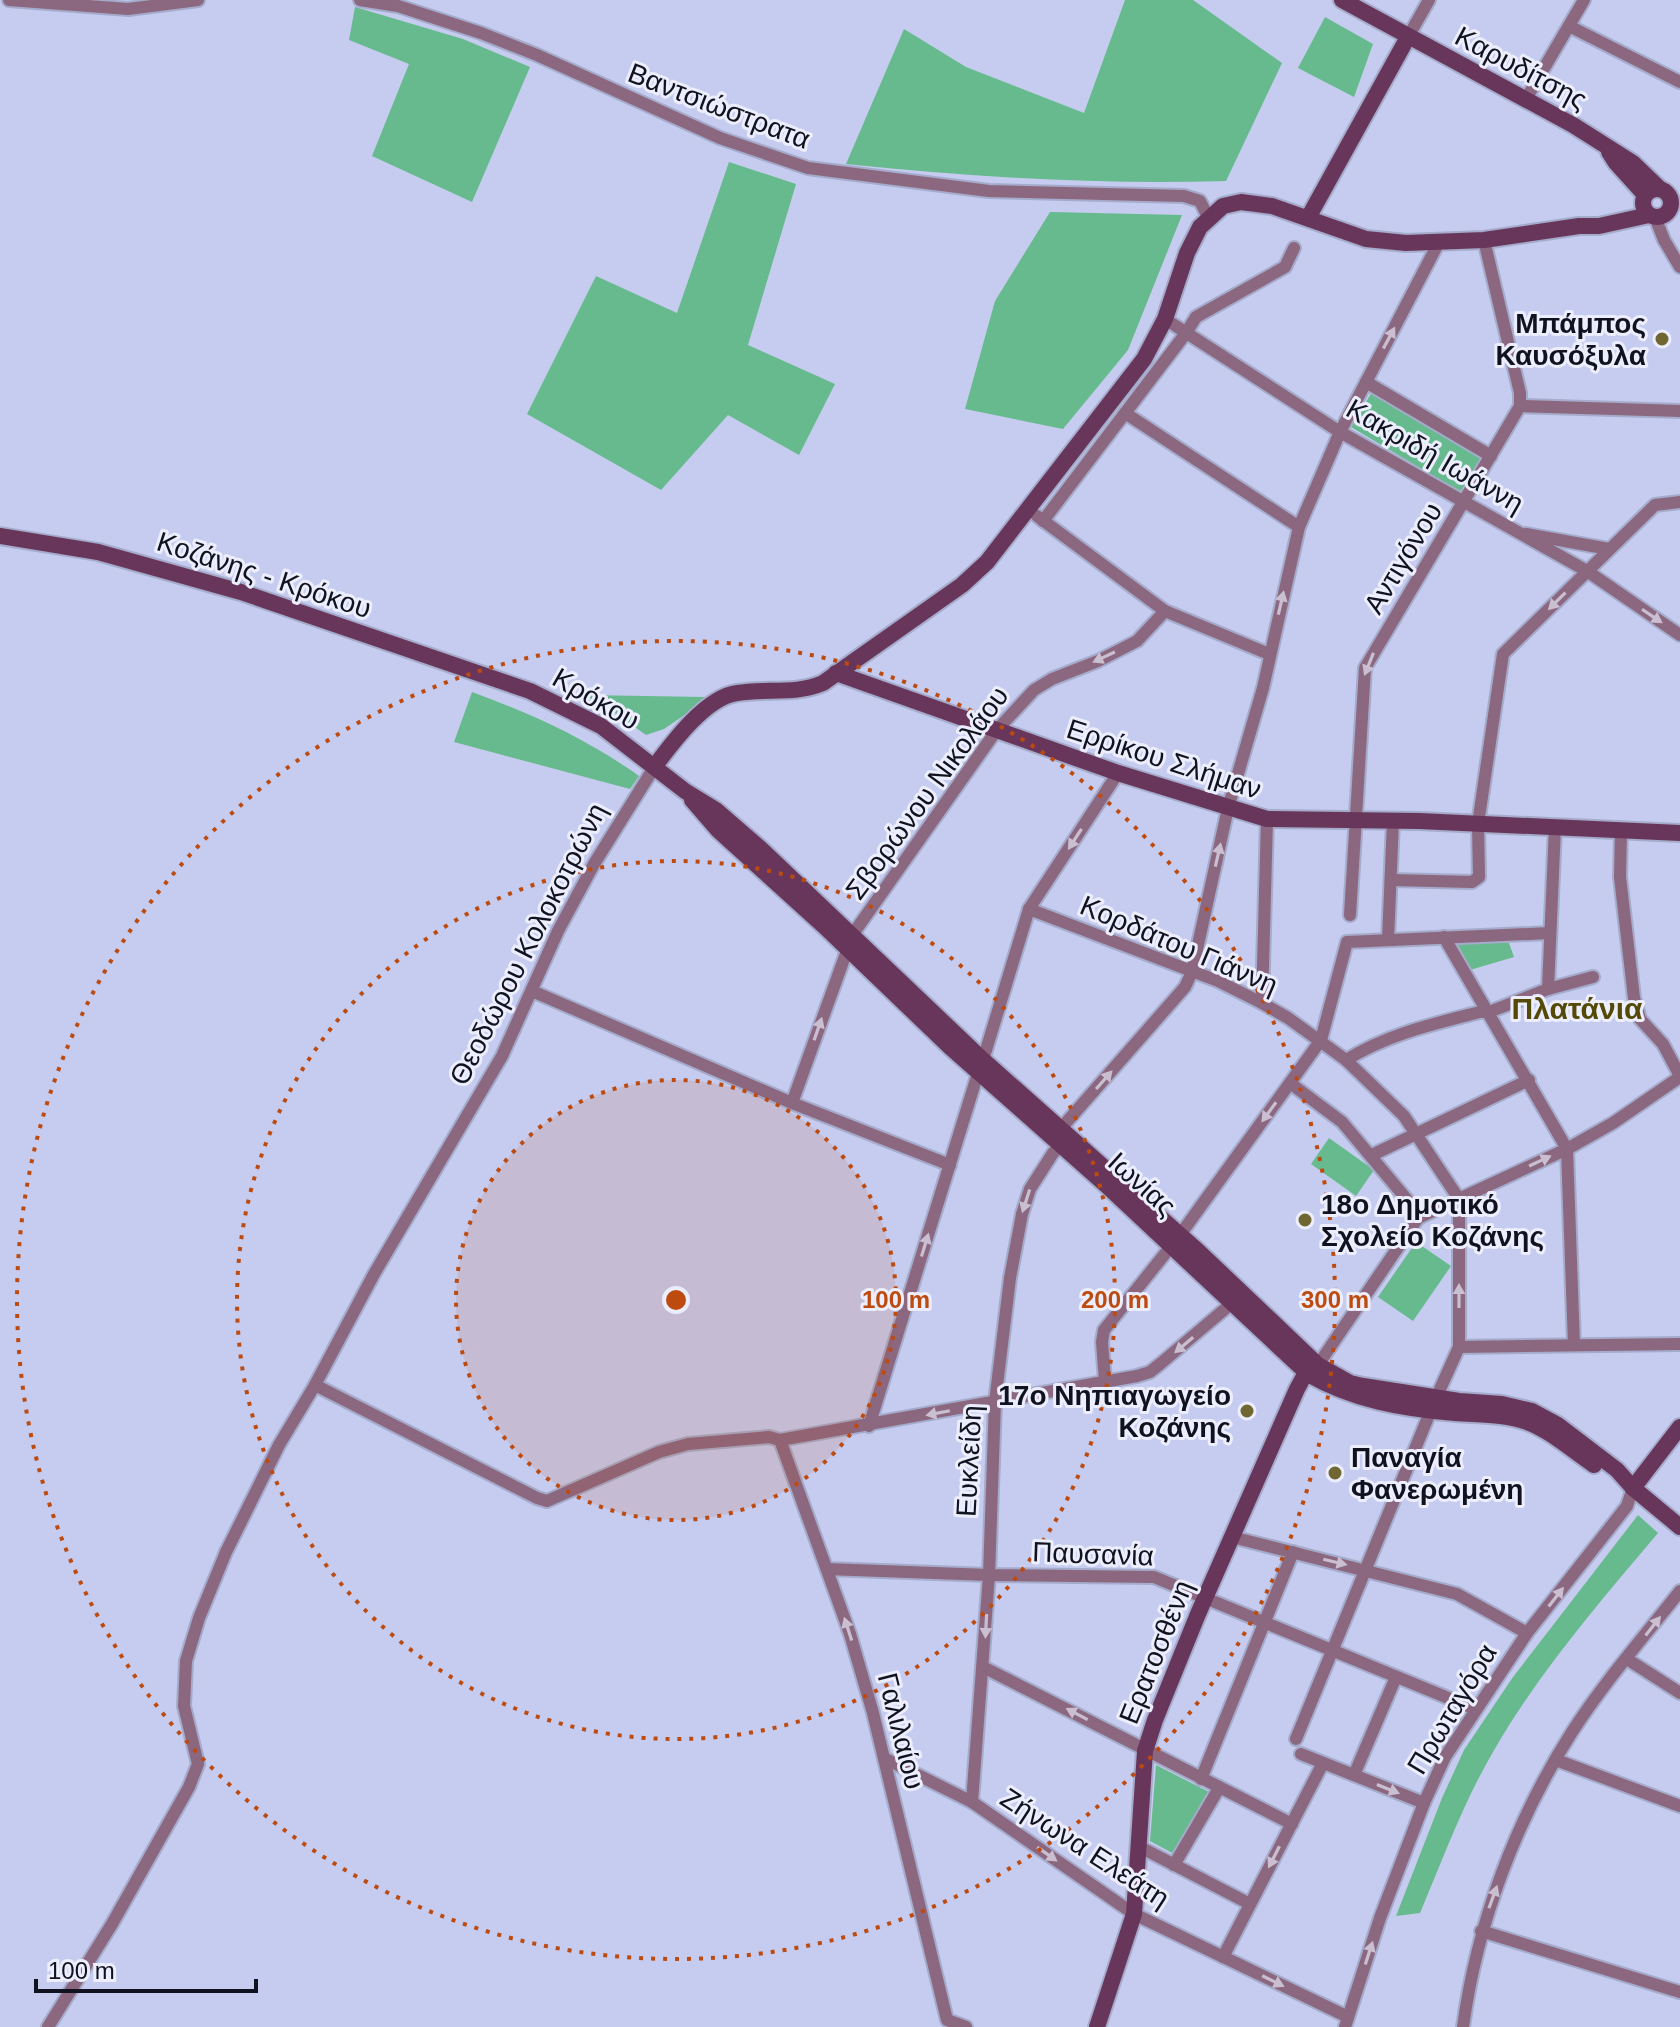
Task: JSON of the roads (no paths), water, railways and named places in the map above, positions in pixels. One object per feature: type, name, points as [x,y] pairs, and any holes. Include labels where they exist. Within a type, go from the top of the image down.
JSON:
[{"type":"street","points":[[9,0],[128,9],[198,0]]},
{"type":"street","name":"Βαντσιώστρατα","points":[[360,0],[398,6],[481,33],[720,138],[794,164],[989,191],[1184,196],[1200,201],[1208,217]]},
{"type":"street","name":"Καρυδίτσης","points":[[1342,0],[1526,99],[1606,147],[1616,163],[1661,203]]},
{"type":"street","points":[[1308,218],[1429,0]]},
{"type":"street","points":[[1526,99],[1584,0]]},
{"type":"street","points":[[1569,26],[1680,82]]},
{"type":"street","points":[[1208,217],[1223,206],[1241,202],[1272,206],[1374,241],[1439,242],[1484,240],[1579,226],[1597,218],[1661,203],[1664,240],[1680,267]]},
{"type":"street","name":"Θεοδώρου Κολοκοτρώνη","points":[[48,2027],[112,1924],[189,1787],[198,1764],[184,1706],[191,1642],[210,1589],[258,1484],[374,1274],[487,1083],[558,931],[594,864],[655,766],[688,725],[734,693],[804,690],[823,683],[962,585],[987,562],[1144,359],[1165,319],[1187,253],[1208,217]]},
{"type":"street","points":[[1484,240],[1520,393],[1520,406],[1680,411]]},
{"type":"street","points":[[1192,972],[1228,808],[1263,688],[1299,527],[1340,432],[1439,242]]},
{"type":"street","points":[[1043,521],[1196,317],[1285,267],[1294,248]]},
{"type":"street","name":"Κακριδή Ιωάννη","points":[[1165,319],[1340,432],[1587,571],[1680,635]]},
{"type":"street","points":[[1366,382],[1491,456]]},
{"type":"street","name":"Αντιγόνου","points":[[1350,915],[1365,668],[1520,406]]},
{"type":"street","points":[[1125,413],[1299,527]]},
{"type":"street","points":[[1391,880],[1476,881],[1479,877],[1478,824],[1503,654],[1655,505],[1680,502]]},
{"type":"street","points":[[1029,511],[1165,611],[1269,654]]},
{"type":"street","points":[[1514,532],[1609,549]]},
{"type":"street","name":"Κοζάνης - Κρόκου","points":[[0,536],[98,552],[179,573],[507,684]]},
{"type":"street","name":"Σβορώνου Νικολάου","points":[[850,941],[996,731],[1034,690],[1137,641],[1165,611]]},
{"type":"street","name":"Ερρίκου Σλήμαν","points":[[836,673],[1118,773],[1267,819],[1680,833]]},
{"type":"street","name":"Κρόκου","points":[[507,684],[583,716],[655,766]]},
{"type":"street","name":"Ιωνίας","points":[[655,766],[685,791],[709,821],[850,941],[980,1067],[1176,1241],[1313,1369],[1354,1397],[1434,1404],[1528,1422],[1612,1478],[1633,1488],[1680,1527]]},
{"type":"street","points":[[869,1426],[1029,909],[1118,773]]},
{"type":"street","points":[[1262,1003],[1267,819]]},
{"type":"street","points":[[1388,940],[1393,821]]},
{"type":"street","points":[[1548,989],[1555,827]]},
{"type":"street","points":[[1313,1369],[1418,1218],[1567,1149],[1613,1123],[1680,1076],[1663,1044],[1640,1019],[1634,998],[1620,877],[1621,830]]},
{"type":"street","name":"Κορδάτου Γιάννη","points":[[1029,909],[1192,972],[1262,1003],[1321,1040],[1389,1099],[1417,1132],[1459,1199]]},
{"type":"street","points":[[1105,1381],[1104,1330],[1176,1241],[1321,1040],[1347,942],[1550,933]]},
{"type":"street","points":[[1444,937],[1567,1149],[1574,1345]]},
{"type":"street","points":[[792,1103],[850,941]]},
{"type":"street","name":"Ευκλείδη","points":[[972,1802],[989,1575],[995,1402],[1010,1278],[1022,1214],[1030,1189],[1060,1138],[1185,987],[1192,972]]},
{"type":"street","points":[[1346,1060],[1373,1043],[1398,1033],[1489,1012],[1548,989],[1593,977]]},
{"type":"street","points":[[532,991],[792,1103],[950,1165]]},
{"type":"street","points":[[1372,1155],[1529,1080]]},
{"type":"street","points":[[1290,1083],[1342,1122],[1414,1208],[1418,1218]]},
{"type":"street","points":[[1296,1739],[1459,1347],[1459,1199]]},
{"type":"street","points":[[315,1385],[547,1501],[659,1452],[688,1444],[769,1437],[780,1440],[1150,1372],[1238,1298]]},
{"type":"street","points":[[1459,1347],[1680,1344]]},
{"type":"street","name":"Ερατοσθένη","points":[[1097,2027],[1134,1914],[1145,1751],[1155,1720],[1297,1389],[1313,1369]]},
{"type":"street","points":[[1633,1488],[1680,1427]]},
{"type":"street","name":"Γαλιλαίου","points":[[780,1440],[850,1634],[884,1758],[947,2020],[966,2027]]},
{"type":"street","name":"Πρωταγόρα","points":[[1346,2022],[1380,1918],[1445,1757],[1527,1633],[1627,1506],[1633,1488]]},
{"type":"street","points":[[1232,1537],[1457,1594],[1527,1633]]},
{"type":"street","points":[[1201,1779],[1293,1552]]},
{"type":"street","name":"Παυσανία","points":[[827,1569],[989,1575],[1142,1575],[1167,1581],[1475,1709]]},
{"type":"street","points":[[1463,2027],[1481,1931],[1511,1852],[1556,1760],[1593,1702],[1680,1591]]},
{"type":"street","points":[[1627,1659],[1680,1693]]},
{"type":"street","points":[[983,1667],[1292,1824]]},
{"type":"street","points":[[1354,1775],[1396,1677]]},
{"type":"street","points":[[1301,1754],[1424,1803]]},
{"type":"street","name":"Ζήνωνα Ελεάτη","points":[[884,1758],[972,1802],[1134,1914],[1346,2022]]},
{"type":"street","points":[[1556,1760],[1680,1806]]},
{"type":"street","points":[[1223,1957],[1323,1763]]},
{"type":"street","points":[[1174,1865],[1219,1788]]},
{"type":"street","points":[[1138,1846],[1250,1904]]},
{"type":"street","points":[[1481,1931],[1680,1992]]},
{"type":"place","name":"Μπάμπος Καυσόξυλα","points":[[1662,339]]},
{"type":"place","name":"18ο Δημοτικό Σχολείο Κοζάνης","points":[[1305,1220]]},
{"type":"place","name":"17ο Νηπιαγωγείο Κοζάνης","points":[[1247,1411]]},
{"type":"place","name":"Παναγία Φανερωμένη","points":[[1335,1473]]},
{"type":"district","name":"Πλατάνια","points":[[1577,1008]]}]
